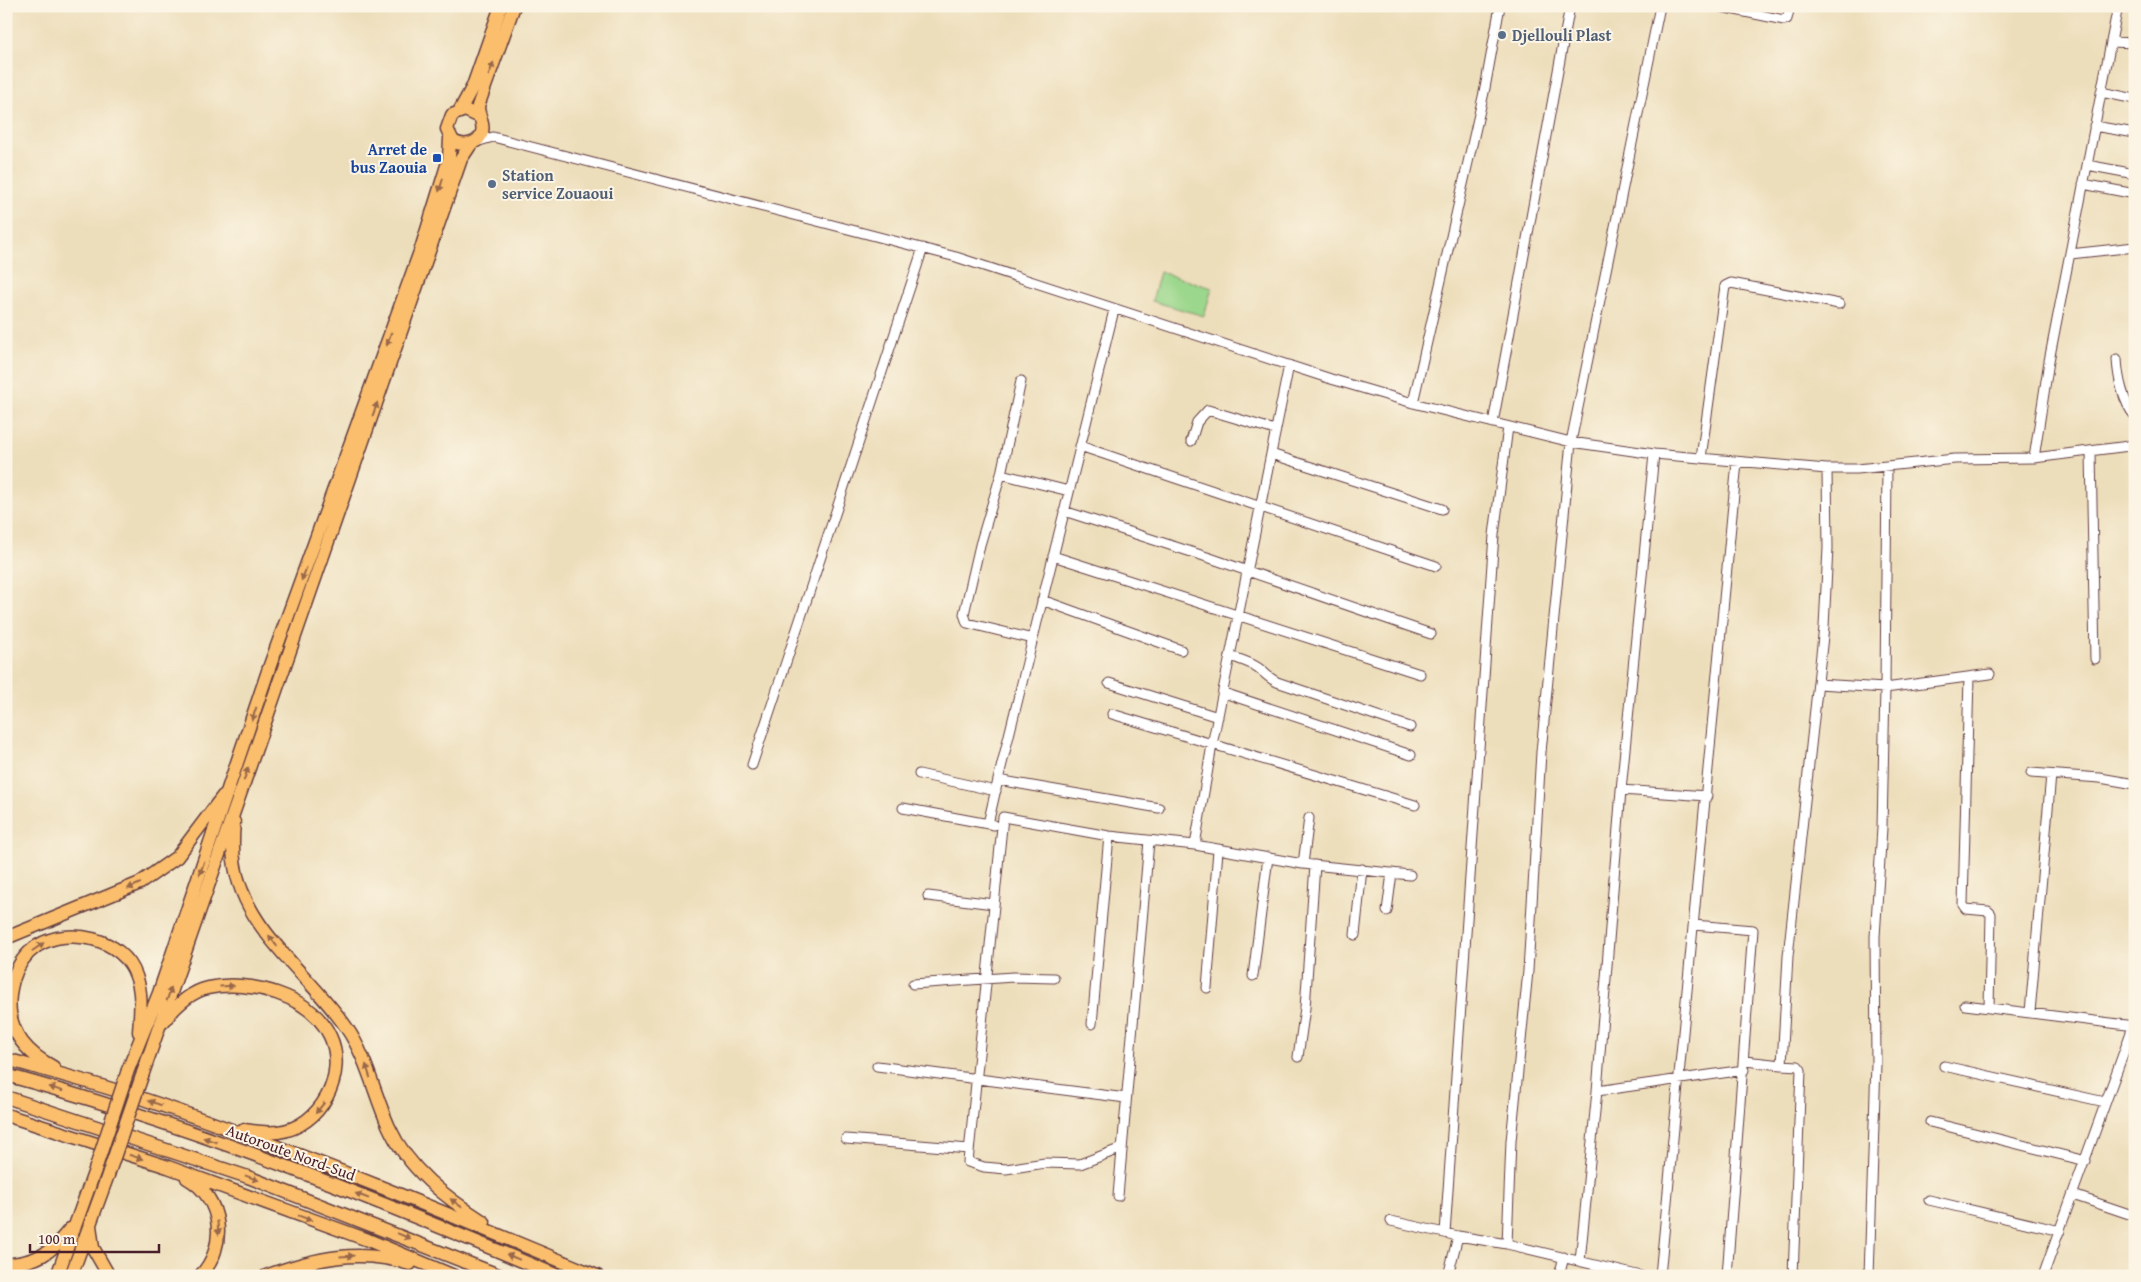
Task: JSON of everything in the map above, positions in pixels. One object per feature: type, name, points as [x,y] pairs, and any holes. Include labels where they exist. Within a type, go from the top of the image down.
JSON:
[{"type":"highway","points":[[57,1276],[108,1176],[233,795],[269,668],[421,249],[449,159],[450,138],[447,124],[452,115],[460,110],[473,86],[501,6]]},
{"type":"highway","points":[[71,1276],[95,1170],[128,1070],[233,795],[461,159],[482,134],[478,106],[514,6]]},
{"type":"highway","points":[[460,110],[470,110],[480,120]]},
{"type":"highway","points":[[450,138],[462,145],[474,143]]},
{"type":"highway","points":[[6,938],[140,884],[177,857],[233,795]]},
{"type":"highway","points":[[233,795],[234,861],[244,895],[278,947],[327,1000],[346,1027],[367,1066],[389,1129],[403,1152],[439,1191],[458,1205],[494,1228],[543,1253]]},
{"type":"highway","points":[[73,1078],[44,1062],[29,1051],[18,1037],[10,1020],[8,1003],[16,970],[35,947],[47,941],[75,936],[99,940],[126,960],[136,974],[141,993],[138,1046]]},
{"type":"highway","points":[[6,1059],[73,1078],[190,1116],[232,1128],[257,1132],[279,1132],[298,1126],[319,1109],[332,1085],[335,1072],[333,1044],[330,1035],[320,1020],[307,1009],[280,993],[264,989],[232,986],[206,988],[190,996],[172,1010],[158,1027]]},
{"type":"highway","name":"Autoroute Nord-Sud","points":[[6,1075],[154,1120],[273,1162],[558,1276]]},
{"type":"highway","points":[[6,1097],[108,1129],[248,1177],[501,1276]]},
{"type":"highway","points":[[190,1116],[397,1192],[597,1276]]},
{"type":"highway","points":[[10,1117],[168,1167],[368,1240],[454,1276]]},
{"type":"highway","points":[[168,1167],[194,1182],[207,1197],[216,1214],[219,1234],[216,1253],[208,1268],[200,1276]]},
{"type":"highway","points":[[6,1265],[25,1263],[44,1256],[83,1222]]},
{"type":"highway","points":[[83,1222],[109,1276]]},
{"type":"highway","points":[[266,1276],[311,1261],[350,1255],[401,1261],[448,1276]]},
{"type":"street","points":[[1413,403],[1485,88],[1500,6]]},
{"type":"street","points":[[1493,423],[1570,6]]},
{"type":"street","points":[[1507,1244],[1511,1141],[1528,971],[1540,752],[1571,442],[1660,6]]},
{"type":"street","points":[[1721,8],[1784,20],[1787,19],[1790,6]]},
{"type":"street","points":[[2034,458],[2049,361],[2118,6]]},
{"type":"street","points":[[2111,42],[2135,43]]},
{"type":"street","points":[[2101,92],[2135,99]]},
{"type":"street","points":[[480,120],[494,137]]},
{"type":"street","points":[[2094,126],[2135,133]]},
{"type":"street","points":[[474,143],[494,137],[923,248],[1114,310],[1413,403],[1571,442],[1654,454],[1827,469],[1887,466],[1955,459],[2034,458],[2133,445]]},
{"type":"street","points":[[2087,165],[2135,174]]},
{"type":"street","points":[[2083,184],[2135,194]]},
{"type":"street","points":[[2070,254],[2135,247]]},
{"type":"street","points":[[752,764],[923,248]]},
{"type":"street","points":[[1701,458],[1725,286],[1732,283],[1839,304]]},
{"type":"street","points":[[988,824],[1114,310]]},
{"type":"street","points":[[2117,359],[2117,374],[2130,410],[2135,416]]},
{"type":"street","points":[[1195,845],[1212,744],[1232,656],[1238,617],[1289,365]]},
{"type":"street","points":[[1021,381],[1001,474],[980,544],[964,614],[967,623],[1032,639]]},
{"type":"street","points":[[1191,441],[1197,422],[1208,410],[1275,430]]},
{"type":"street","points":[[1445,1233],[1494,535],[1508,427]]},
{"type":"street","points":[[1080,446],[1436,566]]},
{"type":"street","points":[[2090,452],[2095,658]]},
{"type":"street","points":[[1270,454],[1442,509]]},
{"type":"street","points":[[1580,1261],[1597,1091],[1621,790],[1654,454]]},
{"type":"street","points":[[1660,1276],[1707,796],[1737,462]]},
{"type":"street","points":[[1869,1276],[1876,1063],[1875,937],[1882,828],[1887,466]]},
{"type":"street","points":[[1782,1065],[1788,956],[1818,684],[1828,548],[1827,469]]},
{"type":"street","points":[[1001,474],[1069,491]]},
{"type":"street","points":[[1064,511],[1210,558],[1431,634]]},
{"type":"street","points":[[1053,556],[1420,674]]},
{"type":"street","points":[[1042,600],[1181,650]]},
{"type":"street","points":[[1232,656],[1261,669],[1265,676],[1277,682],[1410,727]]},
{"type":"street","points":[[1818,684],[1885,688],[1990,674]]},
{"type":"street","points":[[1969,677],[1963,905],[1966,909],[1988,911],[1991,914],[1989,1008]]},
{"type":"street","points":[[1109,683],[1218,717]]},
{"type":"street","points":[[1224,693],[1411,755]]},
{"type":"street","points":[[1112,714],[1415,805]]},
{"type":"street","points":[[2030,773],[2100,778],[2135,784]]},
{"type":"street","points":[[919,774],[996,791]]},
{"type":"street","points":[[2030,1012],[2051,774]]},
{"type":"street","points":[[998,780],[1160,808]]},
{"type":"street","points":[[1621,790],[1707,796]]},
{"type":"street","points":[[903,808],[988,824],[1002,822],[1195,845],[1303,864],[1410,875]]},
{"type":"street","points":[[990,814],[1002,822]]},
{"type":"street","points":[[1303,864],[1309,818]]},
{"type":"street","points":[[1002,822],[968,1162],[984,1168],[1006,1169],[1045,1163],[1080,1164],[1122,1148]]},
{"type":"street","points":[[1092,1024],[1110,836]]},
{"type":"street","points":[[1118,1196],[1149,841]]},
{"type":"street","points":[[1207,988],[1218,850]]},
{"type":"street","points":[[1253,976],[1268,857]]},
{"type":"street","points":[[1298,1057],[1305,1008],[1315,865]]},
{"type":"street","points":[[1355,935],[1362,869]]},
{"type":"street","points":[[1387,911],[1392,873]]},
{"type":"street","points":[[928,896],[994,904]]},
{"type":"street","points":[[1694,925],[1754,930],[1727,1276]]},
{"type":"street","points":[[913,984],[986,978],[1054,978]]},
{"type":"street","points":[[1965,1005],[2134,1024],[2043,1276]]},
{"type":"street","points":[[877,1066],[1126,1098]]},
{"type":"street","points":[[1597,1091],[1744,1066],[1798,1066],[1801,1070],[1793,1276]]},
{"type":"street","points":[[1944,1066],[2105,1102]]},
{"type":"street","points":[[1930,1122],[2086,1161]]},
{"type":"street","points":[[846,1139],[969,1150]]},
{"type":"street","points":[[2073,1195],[2135,1216]]},
{"type":"street","points":[[1929,1200],[2060,1231]]},
{"type":"street","points":[[1391,1222],[1507,1244],[1635,1275]]},
{"type":"street","points":[[1448,1276],[1458,1236]]},
{"type":"street","points":[[1559,1276],[1564,1257]]},
{"type":"green space","points":[[1160,272],[1212,288],[1204,316],[1152,301]]},
{"type":"place","name":"Djellouli Plast","points":[[1502,35]]},
{"type":"place","name":"Arret de bus Zaouia","points":[[437,158]]},
{"type":"place","name":"Station service Zouaoui","points":[[492,184]]}]
